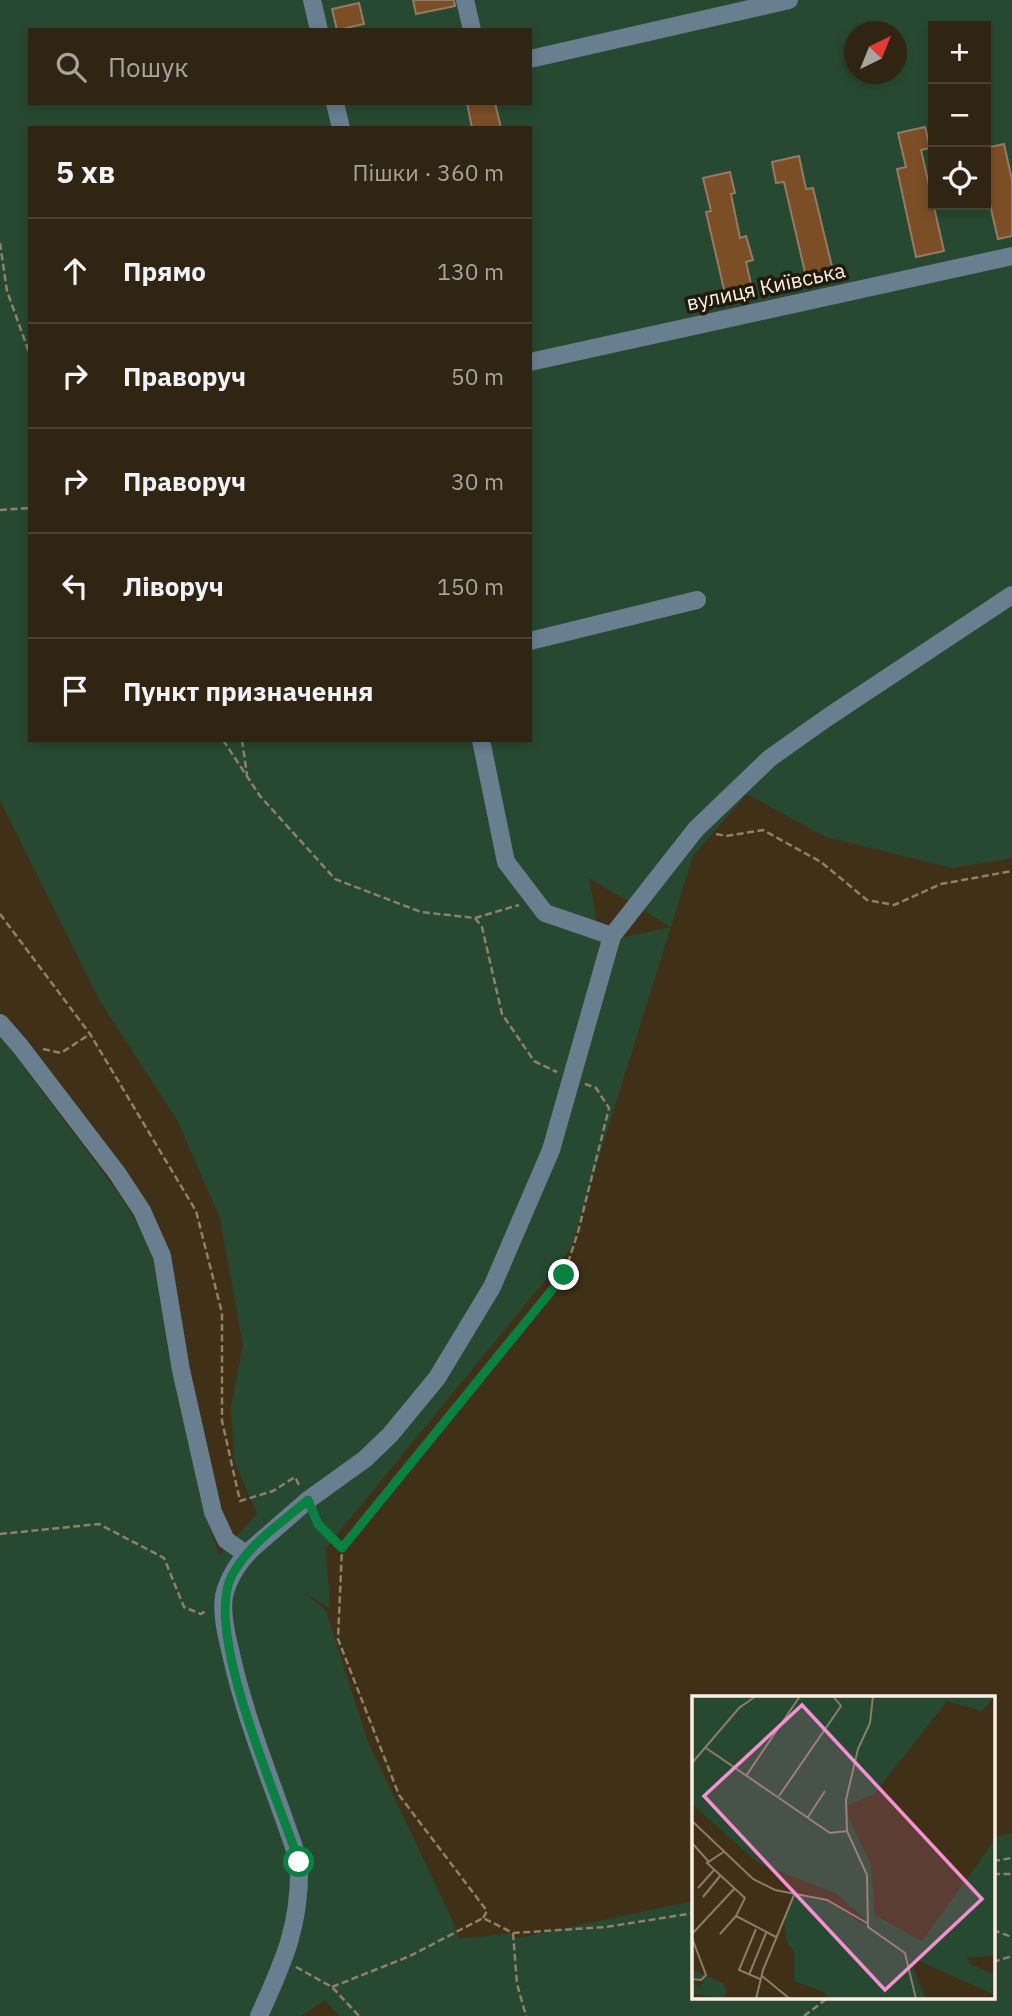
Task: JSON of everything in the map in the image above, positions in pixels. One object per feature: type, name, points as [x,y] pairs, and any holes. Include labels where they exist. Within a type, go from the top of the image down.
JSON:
[{"type":"street","points":[[312,0],[319,28]]},
{"type":"street","points":[[465,0],[472,28]]},
{"type":"street","points":[[532,59],[789,0]]},
{"type":"street","points":[[338,105],[341,126]]},
{"type":"street","name":"вулиця Київська","points":[[532,362],[1012,256]]},
{"type":"street","points":[[259,2016],[285,1960],[298,1916],[299,1862],[241,1701],[226,1632],[224,1598],[231,1577],[246,1554],[308,1500],[365,1459],[437,1378],[492,1287],[551,1150],[612,936],[696,830],[771,758],[828,716],[1012,595]]},
{"type":"street","points":[[532,640],[697,600]]},
{"type":"street","points":[[481,742],[506,862],[545,913],[612,936]]},
{"type":"street","points":[[0,1023],[117,1173],[142,1211],[162,1256],[181,1370],[213,1512],[226,1540],[246,1554]]},
{"type":"path","points":[[0,243],[7,291],[28,349]]},
{"type":"path","points":[[0,510],[28,508]]},
{"type":"path","points":[[224,742],[260,796],[335,879],[421,912],[475,918],[511,909],[534,899]]},
{"type":"path","points":[[242,742],[247,776]]},
{"type":"path","points":[[696,830],[726,836],[763,830],[821,863],[867,900],[894,905],[941,884],[1012,871]]},
{"type":"path","points":[[0,914],[90,1034],[196,1211],[222,1313],[222,1421],[240,1501],[273,1491],[295,1477],[318,1524],[342,1548]]},
{"type":"path","points":[[332,1987],[410,1955],[483,1918],[487,1911],[399,1795],[338,1639],[342,1548],[564,1275],[578,1232],[609,1108],[596,1088],[534,1061],[502,1014],[481,927],[475,918]]},
{"type":"path","points":[[20,1046],[61,1053],[90,1034]]},
{"type":"path","points":[[0,1534],[99,1524],[164,1558],[184,1607],[201,1614],[224,1598]]},
{"type":"path","points":[[483,1918],[513,1933],[606,1927],[692,1913]]},
{"type":"path","points":[[995,1931],[1012,1937]]},
{"type":"path","points":[[513,1933],[516,1984],[526,2016]]},
{"type":"path","points":[[995,1961],[1012,1956]]},
{"type":"path","points":[[285,1960],[332,1987],[359,2016]]},
{"type":"path","points":[[804,2016],[828,1998]]},
{"type":"green space","points":[[0,0],[1012,0],[1012,858],[952,868],[826,837],[747,794],[693,856],[671,927],[570,1250],[326,1548],[330,1609],[304,1592],[326,1611],[368,1742],[459,1939],[513,1933],[514,1939],[692,1901],[692,1998],[995,1998],[995,1837],[1012,1833],[1012,2016],[339,2016],[325,2000],[301,2016],[0,2016],[0,1035],[119,1194],[149,1243],[185,1410],[199,1494],[219,1555],[257,1514],[234,1460],[231,1406],[243,1345],[220,1218],[177,1120],[100,1001],[0,800]],"holes":[[[589,878],[671,927],[600,942]]]},
{"type":"building","points":[[413,0],[454,0],[455,6],[416,14]]},
{"type":"building","points":[[359,3],[364,24],[337,28],[332,9]]},
{"type":"building","points":[[467,105],[495,105],[501,126],[472,126]]},
{"type":"building","points":[[925,127],[928,148],[921,150],[928,181],[928,210],[935,210],[944,251],[916,257],[897,169],[906,167],[898,133]]},
{"type":"building","points":[[1004,144],[1012,180],[1012,236],[998,239],[991,209],[991,147]]},
{"type":"building","points":[[799,156],[806,189],[813,188],[834,275],[807,281],[784,182],[776,183],[772,162]]},
{"type":"building","points":[[730,172],[735,193],[731,194],[740,238],[746,236],[753,260],[746,262],[753,293],[726,298],[706,212],[711,211],[703,178]]},
{"type":"route","points":[[299,1862],[241,1701],[226,1632],[224,1598],[231,1577],[246,1554],[308,1500],[318,1524],[342,1548],[564,1275]]}]
